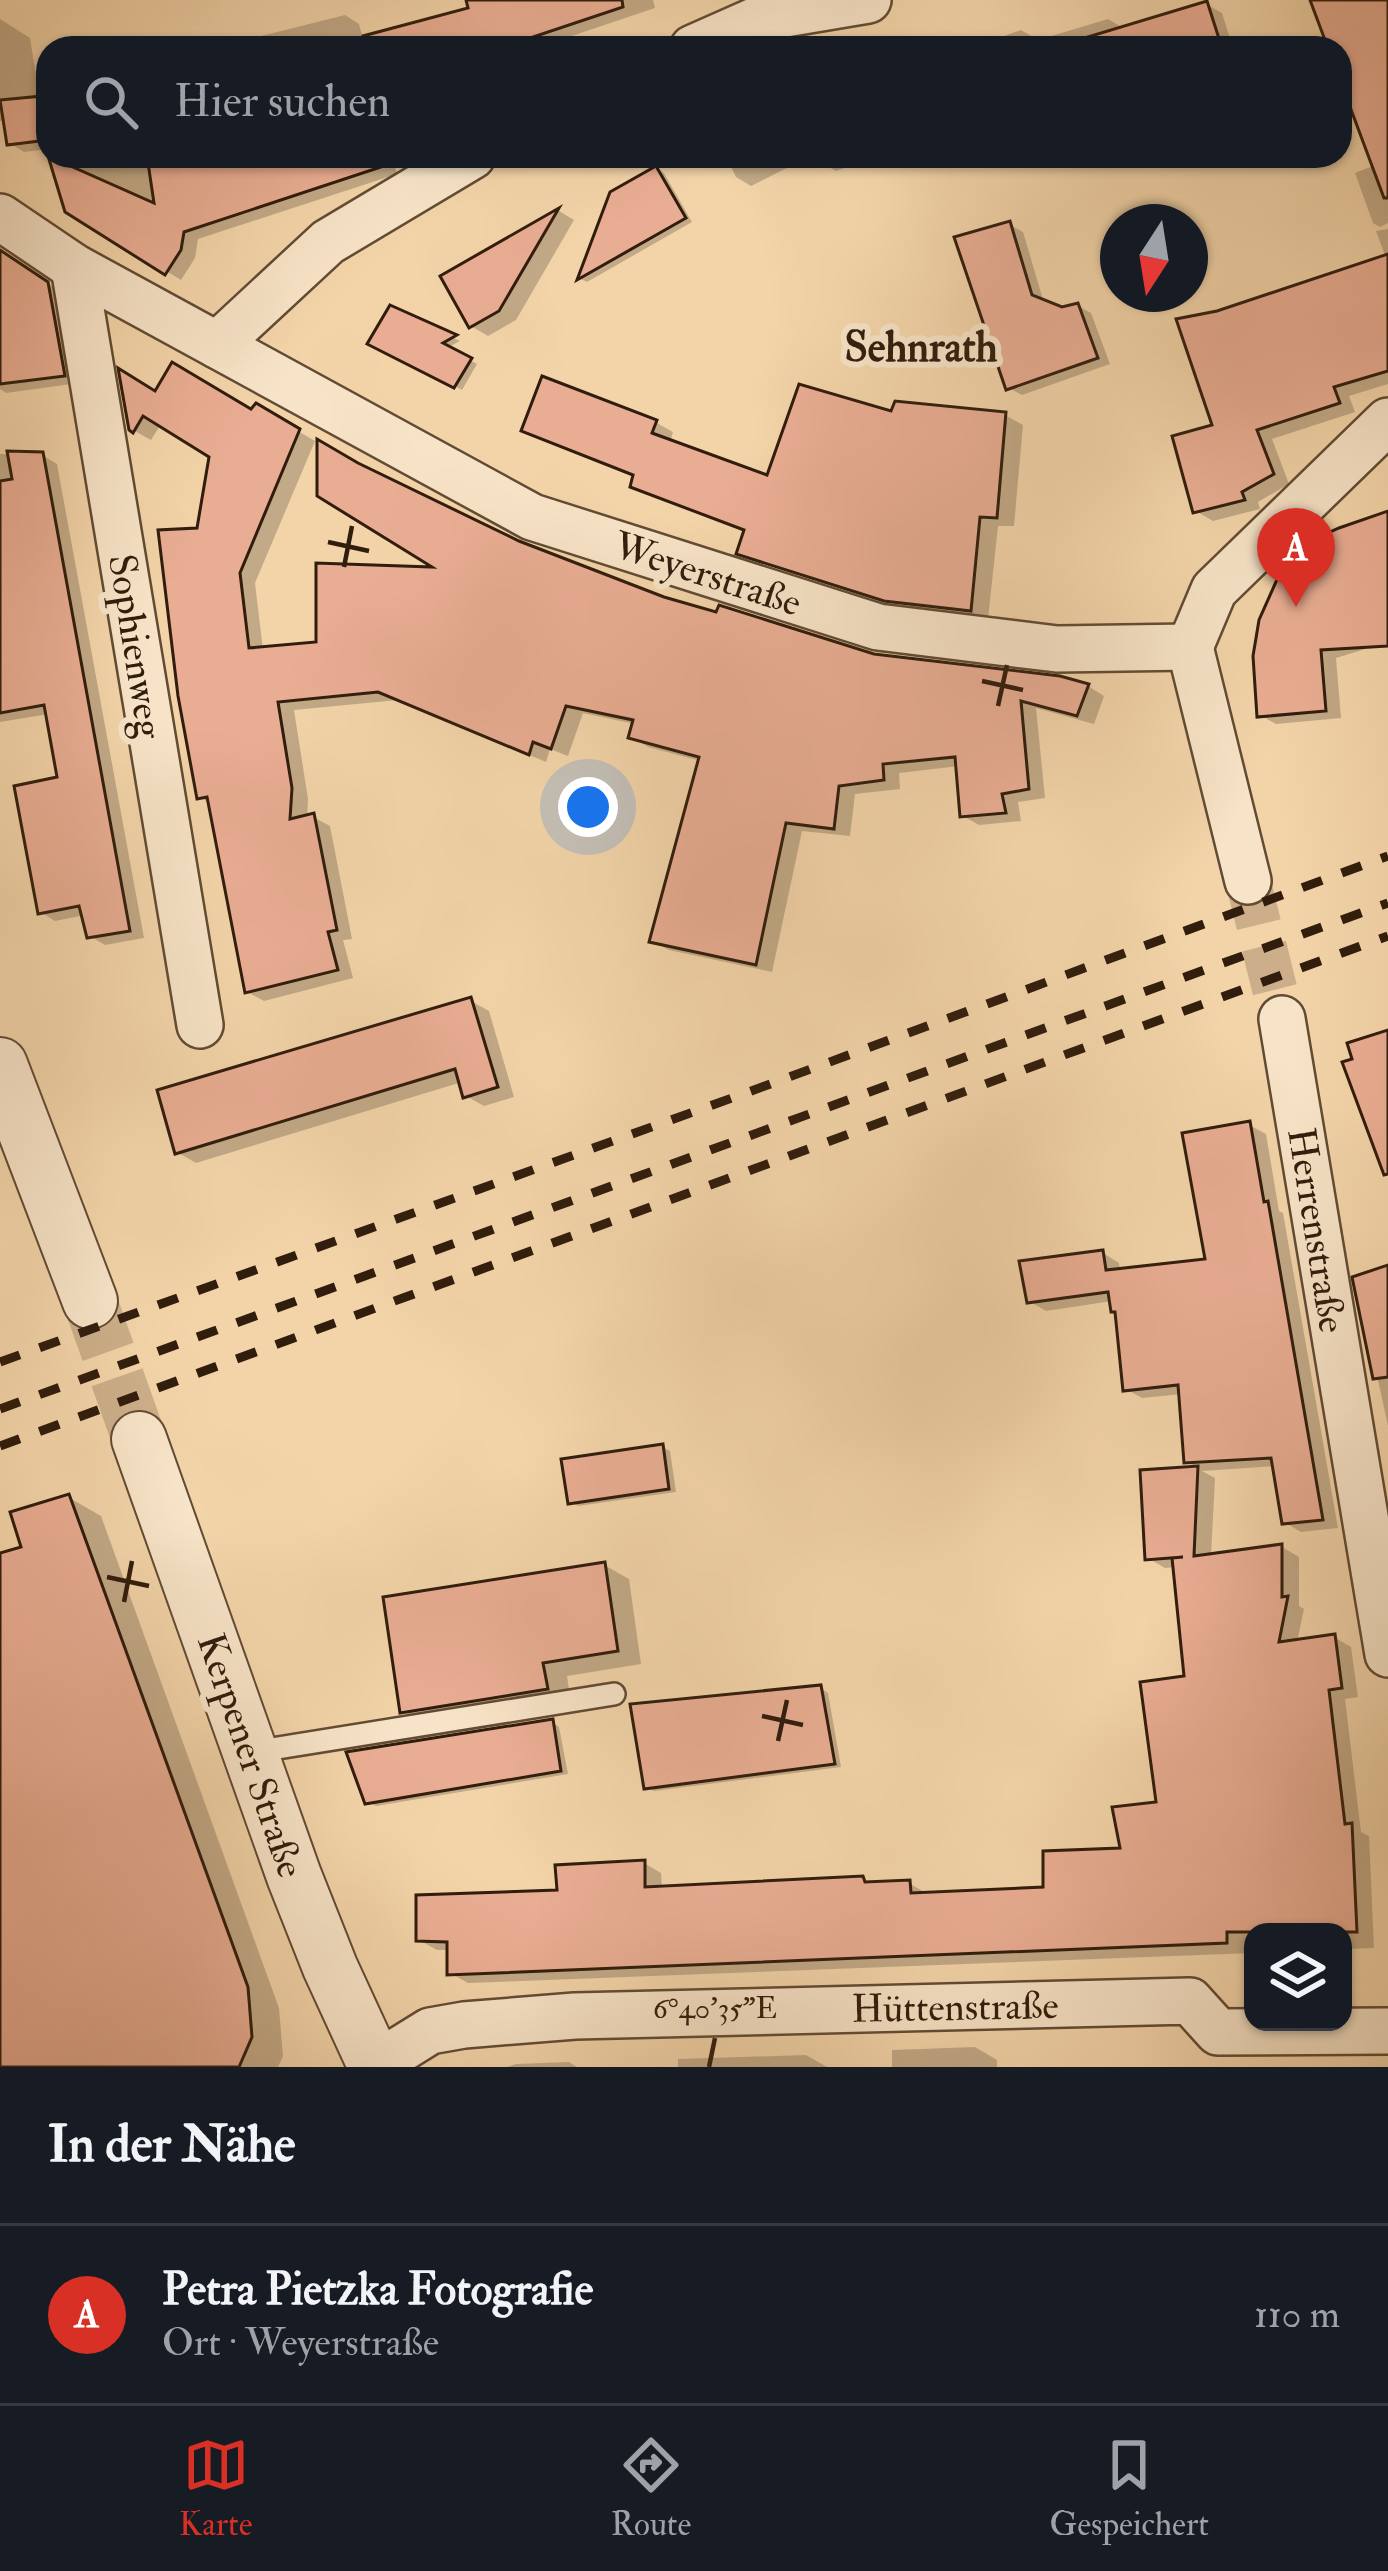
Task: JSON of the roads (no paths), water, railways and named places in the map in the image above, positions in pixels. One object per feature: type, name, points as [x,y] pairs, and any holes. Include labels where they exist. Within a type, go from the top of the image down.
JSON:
[{"type":"street","points":[[720,36],[761,18],[868,0]]},
{"type":"street","points":[[217,345],[328,242],[452,168]]},
{"type":"street","name":"Weyerstraße","points":[[0,217],[74,267],[532,517],[878,627],[1057,649],[1190,646]]},
{"type":"street","name":"Sophienweg","points":[[74,267],[200,1025]]},
{"type":"street","points":[[1248,881],[1190,646],[1214,590],[1388,421]]},
{"type":"street","name":"Herrenstraße","points":[[1282,1019],[1388,1654]]},
{"type":"street","points":[[0,1066],[91,1301]]},
{"type":"street","name":"Kerpener Straße","points":[[140,1439],[330,1967],[374,2066]]},
{"type":"street","name":"Hüttenstraße","points":[[374,2066],[430,2031],[575,2016],[1190,2001],[1218,2032],[1388,2031]]},
{"type":"lane","points":[[251,1752],[614,1694]]},
{"type":"tunnel","points":[[1248,881],[1282,1019]]},
{"type":"tunnel","points":[[90,1301],[139,1439]]},
{"type":"railway","points":[[0,1362],[1388,856]]},
{"type":"railway","points":[[0,1409],[1388,903]]},
{"type":"railway","points":[[0,1446],[1388,936]]},
{"type":"place","name":"Petra Pietzka Fotografie","points":[[1296,607]]},
{"type":"district","name":"Sehnrath","points":[[921,346]]}]
